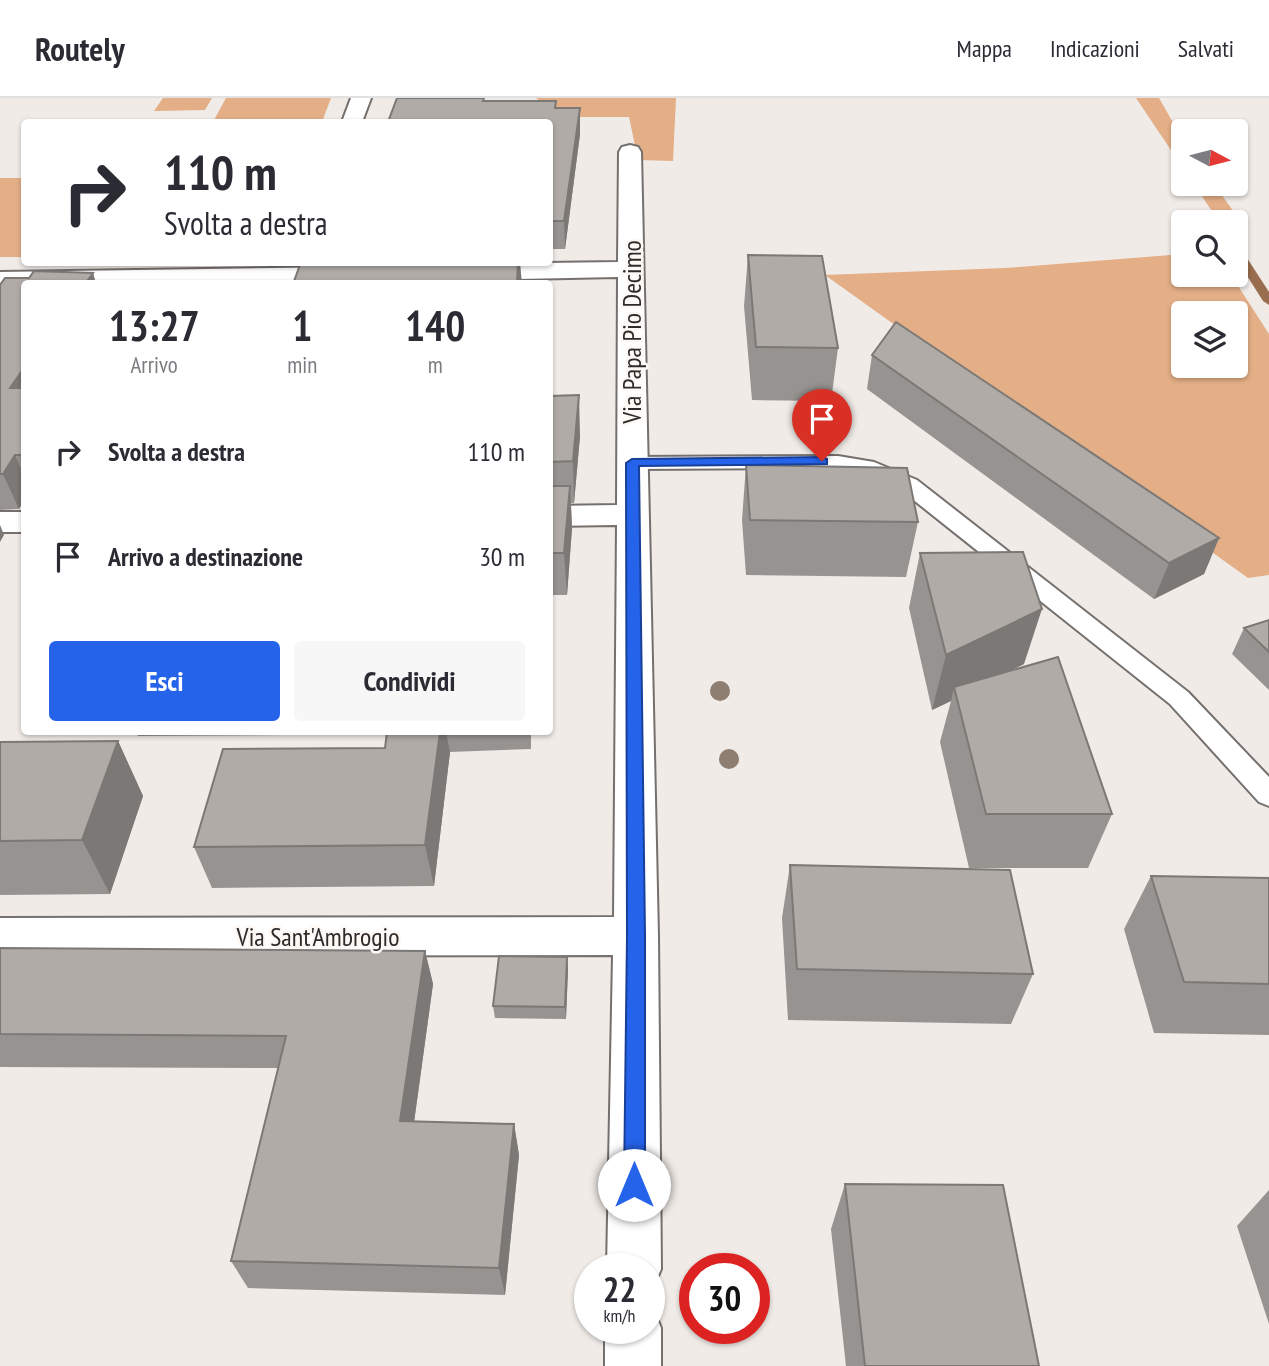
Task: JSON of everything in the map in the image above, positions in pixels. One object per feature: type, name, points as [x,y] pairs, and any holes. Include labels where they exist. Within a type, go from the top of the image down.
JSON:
[{"type":"street","points":[[353,119],[361,98]]},
{"type":"street","name":"Via Papa Pio Decimo","points":[[630,152],[636,936],[634,1253]]},
{"type":"street","points":[[0,280],[297,269],[376,274]]},
{"type":"street","points":[[443,273],[632,269]]},
{"type":"street","points":[[553,516],[632,515]]},
{"type":"street","points":[[0,522],[21,522]]},
{"type":"street","name":"Via Sant'Ambrogio","points":[[0,937],[636,936]]},
{"type":"street","points":[[633,1344],[633,1366]]},
{"type":"lane","points":[[632,463],[838,462],[867,466],[909,485],[1179,698],[1269,795]]},
{"type":"shaded area","points":[[163,98],[212,98],[205,110],[154,111]]},
{"type":"shaded area","points":[[226,98],[331,98],[323,119],[215,119]]},
{"type":"shaded area","points":[[536,98],[676,98],[673,161],[638,160],[629,117],[561,117]]},
{"type":"shaded area","points":[[1136,98],[1159,98],[1171,119],[1171,150]]},
{"type":"shaded area","points":[[0,178],[21,178],[21,257],[0,257]]},
{"type":"shaded area","points":[[1202,196],[1222,196],[1232,210],[1211,210]]},
{"type":"shaded area","points":[[1171,255],[1171,287],[1239,287],[1248,301],[1171,301],[1171,378],[1248,378],[1248,301],[1269,334],[1269,575],[1248,578],[825,275],[1005,268]]},
{"type":"building","points":[[397,98],[556,101],[555,108],[580,108],[564,221],[553,221],[553,119],[389,119]]},
{"type":"building","points":[[748,255],[822,256],[838,348],[756,347]]},
{"type":"building","points":[[300,266],[518,266],[517,280],[294,280]]},
{"type":"building","points":[[34,271],[93,273],[88,280],[21,280],[21,372],[10,388],[21,388],[21,455],[15,455],[3,474],[0,474],[0,285],[5,278],[29,278]]},
{"type":"building","points":[[896,322],[1219,538],[1169,563],[872,355]]},
{"type":"building","points":[[579,395],[573,461],[553,462],[553,396]]},
{"type":"building","points":[[746,465],[907,468],[918,522],[750,520]]},
{"type":"building","points":[[553,486],[570,486],[564,553],[553,553]]},
{"type":"building","points":[[1023,552],[1042,609],[946,655],[920,553]]},
{"type":"building","points":[[1269,620],[1269,652],[1244,628]]},
{"type":"building","points":[[1058,657],[1112,814],[986,814],[954,687]]},
{"type":"building","points":[[387,735],[440,735],[425,845],[194,847],[223,749],[385,748]]},
{"type":"building","points":[[118,741],[82,840],[0,841],[0,742]]},
{"type":"building","points":[[790,865],[1010,870],[1033,974],[797,969]]},
{"type":"building","points":[[1151,876],[1269,878],[1269,984],[1184,982]]},
{"type":"building","points":[[0,948],[425,951],[400,1121],[514,1124],[499,1268],[231,1261],[286,1036],[0,1034]]},
{"type":"building","points":[[499,956],[567,957],[565,1007],[493,1006]]},
{"type":"building","points":[[845,1184],[1003,1185],[1039,1366],[865,1366]]},
{"type":"waterway","points":[[1248,268],[1269,301]]},
{"type":"route","points":[[634,1185],[636,936],[632,463],[822,461]]}]
